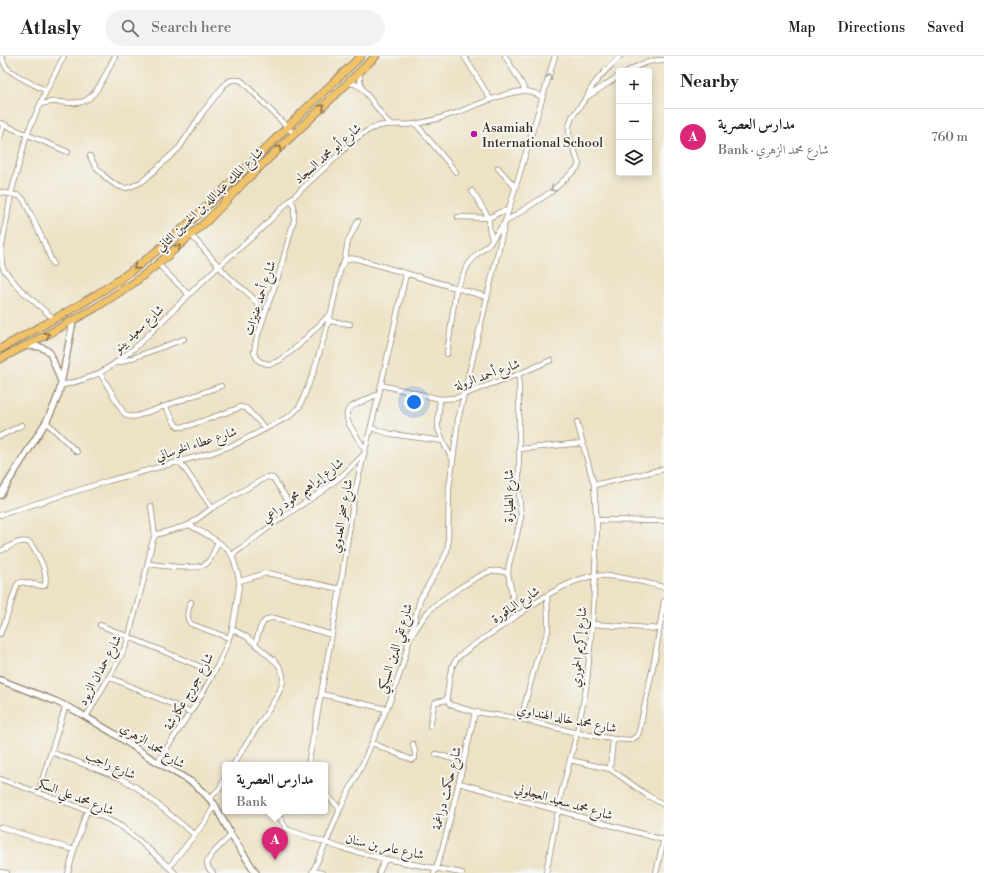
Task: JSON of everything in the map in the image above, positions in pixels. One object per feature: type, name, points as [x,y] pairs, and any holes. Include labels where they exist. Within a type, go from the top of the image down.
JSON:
[{"type":"highway","name":"شارع الملك عبدالله بن الحسين الثاني","points":[[0,349],[100,292],[167,243],[206,208],[361,56]]},
{"type":"highway","name":"شارع الملك عبدالله بن الحسين الثاني","points":[[0,360],[95,308],[127,288],[158,264],[208,220],[245,181],[376,56]]},
{"type":"street","points":[[2,56],[4,64],[13,73],[46,91]]},
{"type":"street","points":[[54,319],[17,286],[2,270],[1,251],[11,194],[27,134],[46,91],[64,56]]},
{"type":"street","points":[[40,104],[57,101],[81,102],[86,100],[93,95],[98,88],[115,56]]},
{"type":"street","points":[[464,56],[491,100]]},
{"type":"street","points":[[505,56],[526,91],[533,92],[542,97]]},
{"type":"street","points":[[505,222],[555,56]]},
{"type":"street","points":[[447,354],[456,289],[468,265],[476,255],[488,245],[505,222],[551,192],[577,168],[579,162],[570,140],[569,126],[572,117],[596,81],[620,56]]},
{"type":"street","points":[[634,68],[644,63],[664,60]]},
{"type":"street","points":[[360,71],[362,88],[389,124]]},
{"type":"street","points":[[587,96],[616,78]]},
{"type":"street","points":[[90,156],[95,165],[116,185],[125,188],[138,184],[179,148],[210,102],[224,85],[231,80],[240,80],[243,82],[294,134]]},
{"type":"street","points":[[348,83],[355,84],[362,88]]},
{"type":"street","name":"شارع أبو محمد السجاد","points":[[219,266],[354,140],[370,130],[380,125],[416,124],[446,116],[511,93],[526,91]]},
{"type":"street","points":[[380,125],[382,116]]},
{"type":"street","points":[[0,137],[2,123],[68,152]]},
{"type":"street","points":[[416,124],[456,172]]},
{"type":"street","points":[[498,168],[515,187]]},
{"type":"street","points":[[472,191],[489,218],[489,227],[492,240]]},
{"type":"street","points":[[0,192],[20,196],[24,200],[54,264]]},
{"type":"street","name":"شارع أحمد عنيزات","points":[[291,199],[294,206],[292,228],[279,274],[256,341],[254,352],[256,357],[264,363],[274,363],[299,345],[331,313]]},
{"type":"street","points":[[458,216],[489,218],[500,212],[508,210]]},
{"type":"street","name":"شارع عطاء الخرساني","points":[[0,515],[108,481],[214,452],[236,444],[290,416],[300,406],[314,371],[329,321],[348,241],[358,221]]},
{"type":"street","name":"شارع تقي الدين السبكي","points":[[313,872],[340,809],[372,743],[399,676],[420,600],[447,551],[449,536],[449,488],[458,420],[505,222]]},
{"type":"street","points":[[191,235],[230,278],[253,297],[261,309],[263,319]]},
{"type":"street","points":[[344,262],[349,258],[356,259],[487,297]]},
{"type":"street","points":[[158,264],[189,295]]},
{"type":"street","name":"شارع سعيد بينو","points":[[61,384],[82,380],[100,373],[113,365],[137,346],[219,266]]},
{"type":"street","name":"شارع صخر العدوي","points":[[309,762],[340,589],[353,499],[371,428],[406,274]]},
{"type":"street","points":[[0,495],[46,422],[54,406],[61,384],[73,321]]},
{"type":"street","points":[[329,321],[350,324]]},
{"type":"street","points":[[113,365],[184,339]]},
{"type":"street","points":[[27,346],[41,347],[50,353],[61,384]]},
{"type":"street","name":"شارع أحمد الرولة","points":[[381,384],[440,399],[456,398],[552,360]]},
{"type":"street","points":[[100,373],[125,415],[132,417],[221,386]]},
{"type":"street","name":"شارع الطيارة","points":[[516,616],[508,573],[520,521],[519,374]]},
{"type":"street","points":[[365,452],[347,420],[346,413],[349,408],[355,404],[379,394]]},
{"type":"street","points":[[440,399],[438,428],[453,460]]},
{"type":"street","points":[[165,406],[173,421],[179,427],[188,426],[242,407],[246,408],[265,428]]},
{"type":"street","points":[[46,422],[77,452]]},
{"type":"street","name":"شارع إكريم الحموري","points":[[546,873],[558,811],[577,733],[588,679],[592,624],[597,520],[594,485],[577,422]]},
{"type":"street","points":[[0,436],[22,425]]},
{"type":"street","points":[[371,428],[391,434],[443,441]]},
{"type":"street","points":[[519,449],[583,443]]},
{"type":"street","name":"شارع إبراهيم محمود راعي","points":[[232,555],[337,480],[365,452]]},
{"type":"street","points":[[180,462],[212,508]]},
{"type":"street","points":[[594,485],[664,469]]},
{"type":"street","points":[[151,506],[155,535],[189,525],[212,508],[263,478],[269,477],[273,478],[294,510]]},
{"type":"street","points":[[597,520],[664,521]]},
{"type":"street","name":"شارع جورج عكارشة","points":[[158,762],[214,672],[232,629],[240,581],[232,555],[224,546],[189,525]]},
{"type":"street","name":"شارع حمدان الزيود","points":[[86,717],[124,652],[130,638],[132,623],[155,535]]},
{"type":"street","points":[[0,551],[19,542],[23,541],[30,543],[41,563],[45,582],[43,586],[22,582],[17,585],[0,634]]},
{"type":"street","points":[[148,564],[199,568],[208,563],[218,542]]},
{"type":"street","points":[[410,638],[428,612],[445,598],[485,573],[496,571],[508,573]]},
{"type":"street","points":[[240,581],[266,573],[295,578],[340,589]]},
{"type":"street","name":"شارع الباقورة","points":[[447,700],[451,672],[457,660],[516,616],[571,582],[594,576],[610,576],[664,587]]},
{"type":"street","points":[[521,719],[536,662],[548,631],[547,596]]},
{"type":"street","name":"شارع محمد خالد الهنداوي","points":[[475,712],[521,719],[577,733],[613,739],[631,740],[637,736],[648,694],[664,601]]},
{"type":"street","points":[[191,602],[187,611],[187,617],[191,624],[229,638]]},
{"type":"street","points":[[255,644],[263,622],[269,618],[274,618],[332,635]]},
{"type":"street","points":[[592,624],[660,629]]},
{"type":"street","points":[[100,625],[214,672]]},
{"type":"street","points":[[232,629],[247,637],[277,663],[283,673],[282,684],[276,698],[234,762]]},
{"type":"street","points":[[109,677],[190,712]]},
{"type":"street","name":"شارع محمد الزهري","points":[[0,680],[66,705],[193,783],[210,798],[215,805],[231,835],[256,873]]},
{"type":"street","points":[[321,694],[386,709]]},
{"type":"street","points":[[430,727],[434,704],[436,702],[447,700],[451,705],[475,712]]},
{"type":"street","points":[[38,793],[66,705]]},
{"type":"street","name":"شارع حكمت دراغمة","points":[[435,870],[441,854],[459,783],[475,712]]},
{"type":"street","points":[[610,768],[613,739]]},
{"type":"street","points":[[372,743],[412,760],[415,758],[413,744]]},
{"type":"street","name":"شارع راجب","points":[[51,752],[120,778],[136,787],[195,835]]},
{"type":"street","points":[[436,754],[464,762]]},
{"type":"street","points":[[570,760],[610,768],[647,795],[664,805]]},
{"type":"street","name":"شارع محمد علي السكر","points":[[0,779],[108,819],[122,827],[175,873]]},
{"type":"street","name":"شارع محمد سعيد العجلوني","points":[[459,783],[664,840]]},
{"type":"street","points":[[210,798],[222,784]]},
{"type":"street","points":[[328,796],[340,809]]},
{"type":"street","points":[[169,867],[205,822],[215,805]]},
{"type":"street","points":[[68,873],[87,810]]},
{"type":"street","name":"شارع عامر بن سنان","points":[[278,814],[286,828],[289,830],[326,843],[385,859],[435,870],[462,873]]},
{"type":"street","points":[[0,827],[74,850]]},
{"type":"street","points":[[213,873],[208,868],[207,862],[212,854],[231,835]]},
{"type":"street","points":[[656,873],[664,840]]},
{"type":"street","points":[[379,873],[385,859]]},
{"type":"street","points":[[0,872],[7,873]]},
{"type":"street","points":[[313,872],[322,873]]},
{"type":"place","name":"Asamiah International School","points":[[474,134]]},
{"type":"place","name":"مدارس العصرية","points":[[275,860]]}]
